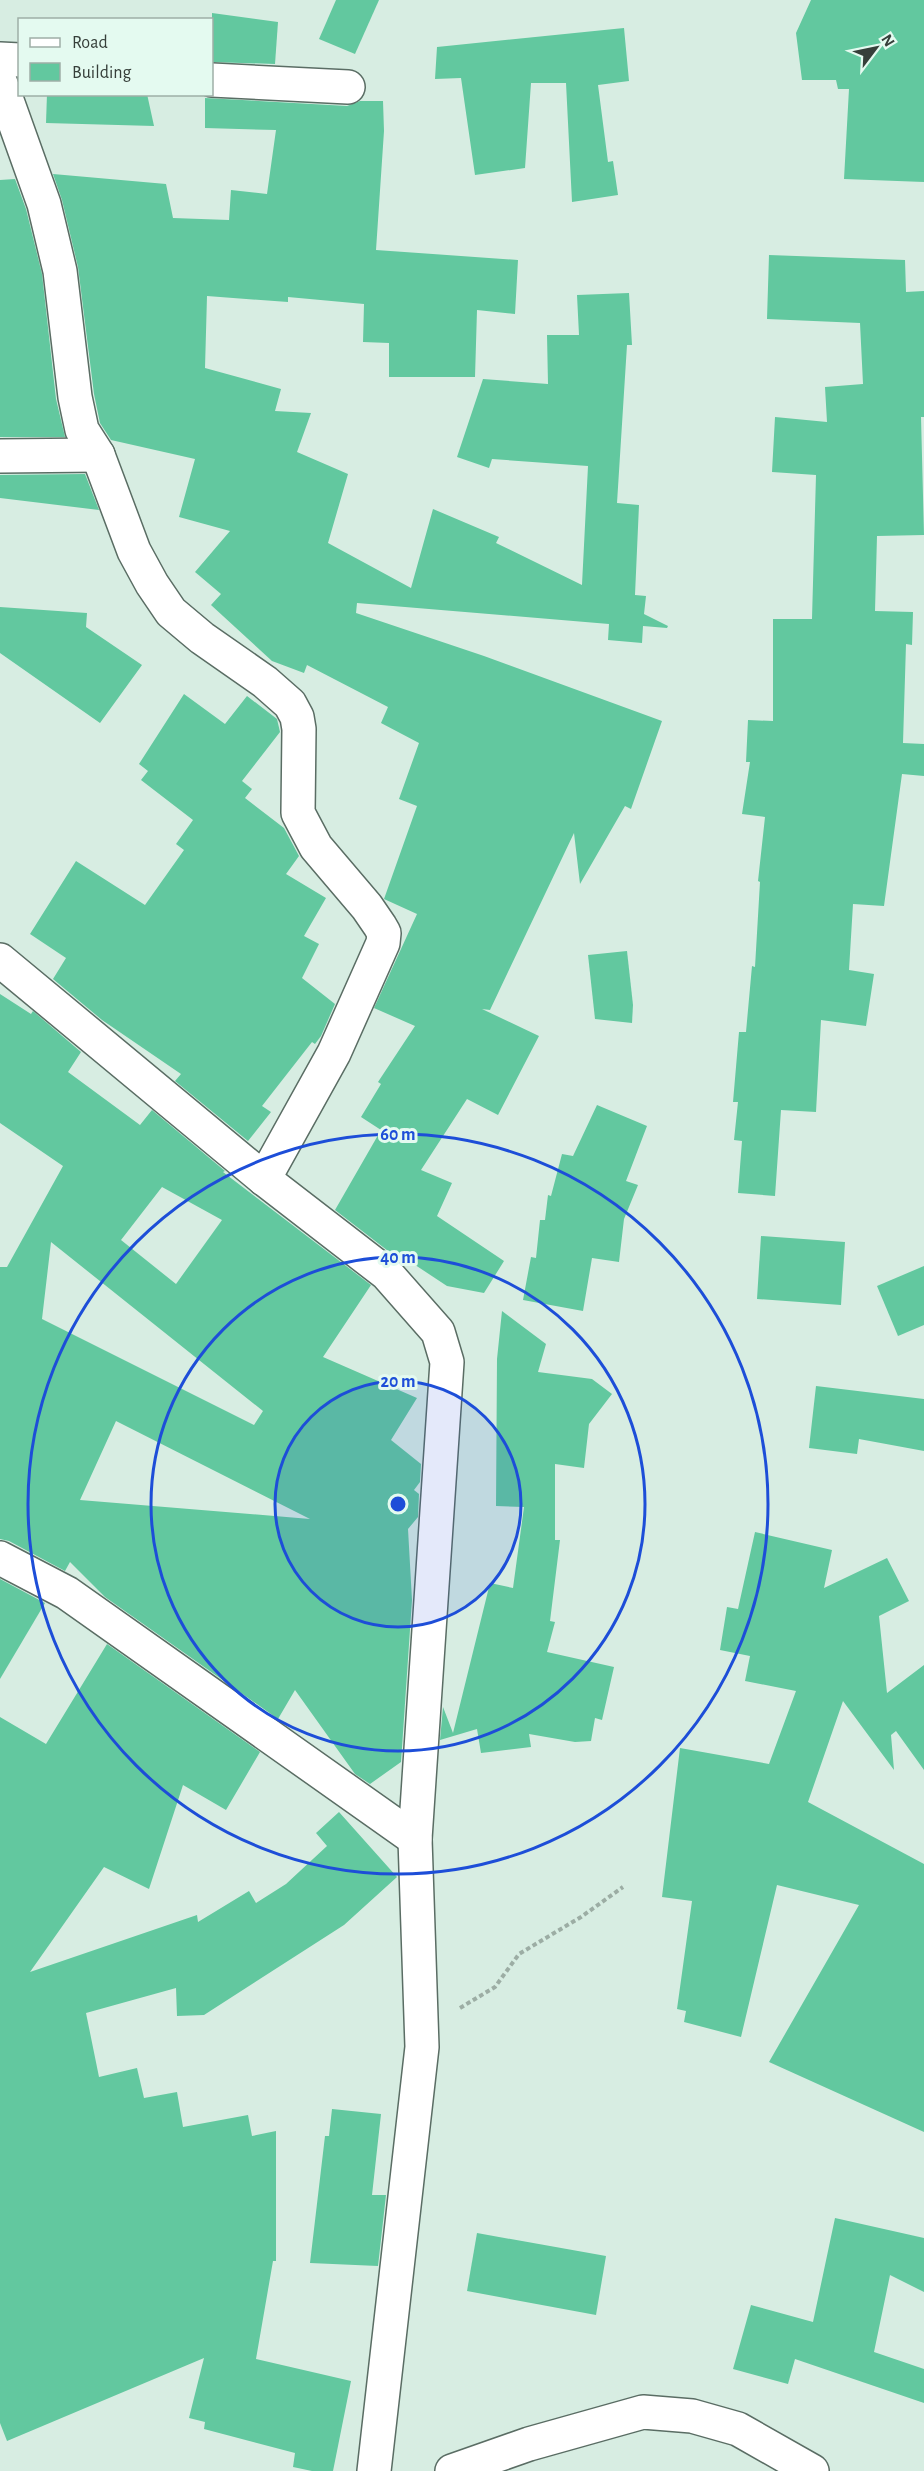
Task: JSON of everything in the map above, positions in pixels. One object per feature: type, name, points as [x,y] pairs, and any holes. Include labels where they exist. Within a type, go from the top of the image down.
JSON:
[{"type":"street","points":[[0,59],[18,60]]},
{"type":"street","points":[[213,80],[348,87]]},
{"type":"street","points":[[0,81],[44,204],[60,271],[75,397],[82,430],[98,455],[134,551],[171,612],[202,638],[265,682],[290,705],[297,717],[299,729],[298,813],[316,847],[367,907],[384,933],[382,943],[334,1053],[264,1179]]},
{"type":"street","points":[[0,456],[98,455]]},
{"type":"street","points":[[0,960],[264,1179],[387,1274],[438,1332],[447,1362],[415,1839],[422,2047],[374,2471]]},
{"type":"street","points":[[0,1558],[67,1593],[415,1839]]},
{"type":"street","points":[[452,2471],[529,2444],[643,2412],[693,2416],[738,2429],[812,2471]]},
{"type":"path","points":[[422,2047],[461,2006],[495,1987],[519,1954],[581,1917],[623,1887]]},
{"type":"building","points":[[336,0],[379,0],[355,54],[319,39]]},
{"type":"building","points":[[811,0],[924,0],[924,182],[844,179],[849,89],[838,89],[836,80],[802,80],[796,33]]},
{"type":"building","points":[[212,13],[278,22],[275,64],[213,62]]},
{"type":"building","points":[[624,28],[629,81],[598,85],[608,162],[613,161],[618,195],[572,202],[566,83],[531,83],[525,168],[475,175],[461,78],[435,79],[437,47]]},
{"type":"building","points":[[47,96],[147,96],[154,126],[46,123]]},
{"type":"building","points":[[205,98],[347,106],[360,101],[383,101],[384,131],[376,250],[518,260],[515,314],[477,310],[475,377],[389,377],[389,343],[363,342],[364,304],[288,297],[288,302],[207,296],[205,368],[281,389],[275,411],[311,413],[297,452],[348,474],[328,543],[411,588],[433,509],[499,537],[496,543],[582,585],[588,466],[492,459],[489,468],[457,457],[483,379],[548,384],[547,335],[579,335],[577,295],[629,293],[632,345],[627,345],[617,503],[639,505],[635,595],[646,596],[644,614],[668,626],[667,628],[643,626],[642,643],[608,640],[609,624],[357,603],[356,613],[484,656],[662,721],[631,809],[625,806],[580,884],[574,833],[490,1010],[482,1009],[539,1036],[498,1115],[467,1099],[421,1170],[452,1183],[437,1216],[504,1261],[484,1293],[447,1286],[394,1251],[392,1254],[335,1210],[381,1130],[361,1117],[381,1084],[378,1082],[415,1026],[374,1008],[417,914],[384,899],[417,806],[399,799],[419,743],[381,723],[388,707],[307,665],[304,673],[272,661],[211,605],[221,594],[195,572],[230,531],[179,517],[195,459],[111,440],[100,423],[94,394],[78,267],[62,200],[53,174],[166,184],[173,218],[229,220],[231,190],[267,194],[276,130],[205,128]]},
{"type":"building","points":[[15,179],[26,209],[42,274],[56,399],[65,437],[0,437],[0,180]]},
{"type":"building","points":[[769,255],[905,260],[906,292],[924,291],[924,417],[921,417],[924,535],[877,536],[875,611],[913,612],[912,645],[906,644],[903,743],[924,744],[924,776],[902,774],[884,906],[853,904],[849,970],[874,974],[866,1026],[821,1020],[816,1112],[781,1110],[775,1196],[738,1193],[742,1141],[734,1140],[738,1102],[733,1102],[739,1032],[746,1032],[752,966],[755,967],[760,882],[758,881],[765,817],[742,814],[750,762],[746,762],[748,720],[773,721],[773,619],[812,619],[816,475],[772,472],[775,417],[827,422],[825,387],[863,384],[860,323],[767,319]]},
{"type":"building","points":[[85,474],[99,510],[0,498],[0,475]]},
{"type":"building","points":[[0,607],[87,613],[86,627],[142,665],[100,723],[0,653]]},
{"type":"building","points":[[184,694],[225,724],[247,696],[277,719],[280,732],[242,781],[252,789],[245,798],[284,828],[299,856],[286,874],[326,898],[304,936],[319,944],[302,978],[335,1004],[321,1036],[315,1044],[312,1042],[262,1106],[271,1112],[248,1141],[175,1081],[181,1074],[102,1020],[53,979],[66,958],[30,934],[76,861],[145,905],[184,850],[176,844],[193,820],[141,780],[148,771],[139,764]]},
{"type":"building","points":[[627,951],[633,1005],[632,1023],[595,1019],[588,955]]},
{"type":"building","points":[[0,994],[31,1014],[33,1011],[81,1052],[68,1072],[140,1125],[152,1110],[225,1171],[223,1172],[371,1285],[323,1357],[417,1398],[391,1440],[421,1464],[420,1482],[414,1490],[419,1494],[418,1517],[408,1529],[412,1600],[401,1762],[370,1784],[355,1774],[295,1690],[278,1719],[105,1597],[70,1562],[65,1571],[9,1541],[0,1539],[0,1267],[7,1267],[63,1166],[0,1123]],"holes":[[[162,1187],[222,1220],[176,1284],[121,1240]],[[51,1242],[263,1411],[254,1425],[42,1319]],[[116,1421],[310,1519],[80,1500]]]},
{"type":"building","points":[[597,1105],[647,1126],[626,1181],[638,1185],[624,1219],[619,1262],[592,1258],[583,1311],[523,1300],[531,1257],[536,1258],[540,1220],[545,1220],[548,1195],[551,1196],[562,1154],[573,1156]]},
{"type":"building","points":[[761,1236],[845,1242],[841,1305],[757,1299]]},
{"type":"building","points":[[924,1266],[924,1325],[898,1336],[877,1286]]},
{"type":"building","points":[[502,1311],[546,1344],[538,1372],[592,1379],[612,1394],[589,1424],[584,1468],[555,1464],[555,1540],[560,1540],[550,1621],[555,1622],[547,1652],[614,1667],[602,1720],[595,1718],[591,1741],[575,1742],[529,1734],[531,1747],[481,1753],[477,1729],[440,1740],[443,1707],[453,1733],[490,1583],[513,1588],[524,1507],[496,1506],[497,1359]]},
{"type":"building","points":[[816,1386],[924,1399],[924,1451],[859,1439],[857,1454],[809,1448]]},
{"type":"building","points":[[755,1532],[832,1550],[824,1588],[887,1558],[909,1601],[879,1616],[887,1693],[924,1665],[924,1770],[896,1731],[891,1735],[894,1770],[843,1701],[808,1802],[924,1864],[924,2132],[769,2062],[859,1905],[777,1885],[741,2037],[684,2022],[686,2011],[677,2009],[692,1901],[662,1897],[680,1748],[769,1764],[796,1691],[745,1681],[750,1656],[720,1650],[727,1607],[738,1609]]},
{"type":"building","points":[[0,1579],[45,1603],[0,1679]]},
{"type":"building","points":[[107,1644],[260,1752],[226,1810],[183,1785],[149,1889],[104,1867],[30,1972],[197,1915],[198,1922],[249,1891],[256,1903],[286,1884],[327,1846],[316,1833],[339,1812],[397,1877],[344,1925],[204,2015],[177,2016],[176,1988],[86,2013],[99,2077],[137,2068],[144,2098],[177,2092],[183,2127],[248,2115],[252,2136],[276,2131],[276,2261],[273,2261],[256,2359],[351,2381],[333,2471],[312,2471],[293,2467],[295,2453],[204,2429],[205,2422],[189,2418],[204,2358],[7,2441],[0,2423],[0,1717],[46,1744]]},
{"type":"building","points":[[332,2109],[381,2114],[372,2195],[386,2195],[378,2266],[310,2263],[325,2136],[329,2136]]},
{"type":"building","points":[[835,2218],[924,2238],[924,2292],[890,2275],[874,2352],[924,2369],[924,2403],[795,2359],[788,2384],[733,2369],[751,2305],[813,2322]]},
{"type":"building","points":[[477,2233],[606,2256],[596,2315],[467,2291]]}]
